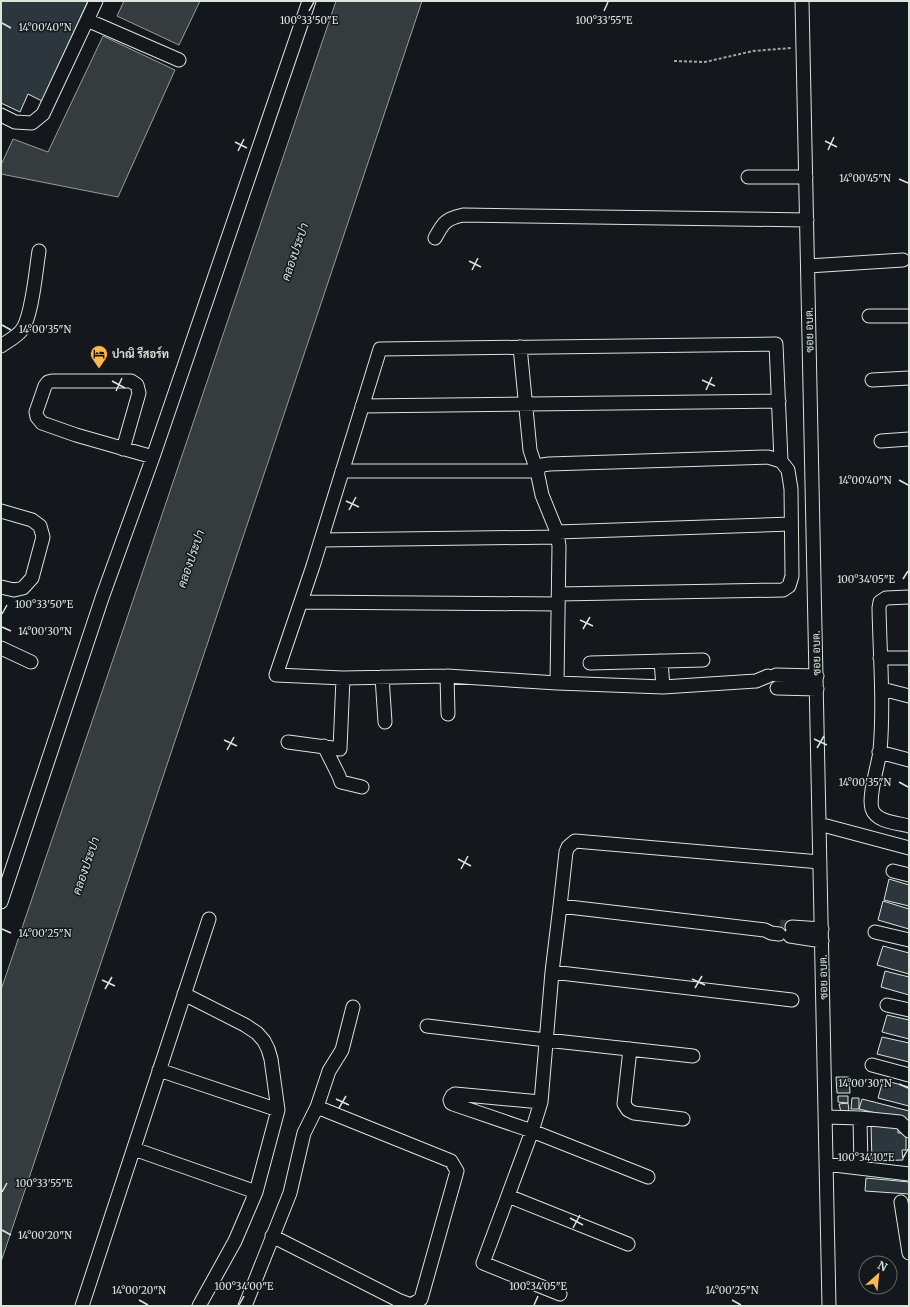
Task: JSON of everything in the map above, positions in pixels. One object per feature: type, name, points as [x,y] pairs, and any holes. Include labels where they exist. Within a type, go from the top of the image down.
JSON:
[{"type":"street","points":[[1,115],[16,122],[32,123],[43,114],[96,1]]},
{"type":"street","points":[[1,902],[102,598],[309,1]]},
{"type":"street","name":"ซอย อบต.","points":[[802,1],[829,1306]]},
{"type":"street","points":[[88,20],[179,60]]},
{"type":"street","points":[[748,177],[806,177]]},
{"type":"street","points":[[435,238],[443,223],[450,218],[463,215],[807,220]]},
{"type":"street","points":[[1,346],[22,330],[28,317],[39,251]]},
{"type":"street","points":[[808,266],[903,260]]},
{"type":"street","points":[[869,316],[909,316]]},
{"type":"street","points":[[781,461],[776,344],[380,349],[322,540],[276,675],[343,678],[447,676],[557,683],[663,687],[769,681],[817,683]]},
{"type":"street","points":[[520,347],[530,450],[537,471],[542,495],[557,534],[557,683]]},
{"type":"street","points":[[872,380],[909,378]]},
{"type":"street","points":[[123,449],[139,393],[137,385],[131,381],[48,382],[45,386],[36,412],[37,417],[42,423],[123,449],[152,457]]},
{"type":"street","points":[[362,406],[779,401]]},
{"type":"street","points":[[881,441],[909,439]]},
{"type":"street","points":[[301,602],[558,599],[783,590],[790,586],[792,576],[791,489],[788,470],[781,461],[768,457],[549,464],[542,465],[537,471]]},
{"type":"street","points":[[342,471],[537,471]]},
{"type":"street","points":[[1,511],[32,520],[40,526],[43,537],[32,578],[23,588],[14,590],[1,587]]},
{"type":"street","points":[[322,540],[557,534],[791,524]]},
{"type":"street","points":[[909,597],[886,598],[880,602],[880,658],[882,689],[880,752],[872,799],[872,809],[876,815],[882,819],[909,826]]},
{"type":"street","points":[[1,648],[31,662]]},
{"type":"street","points":[[880,658],[909,658]]},
{"type":"street","points":[[590,663],[703,660]]},
{"type":"street","points":[[660,661],[663,687]]},
{"type":"street","points":[[447,676],[448,714]]},
{"type":"street","points":[[382,677],[385,722]]},
{"type":"street","points":[[288,742],[340,748],[343,678]]},
{"type":"street","points":[[882,689],[909,696]]},
{"type":"street","points":[[324,746],[341,782],[362,787]]},
{"type":"street","points":[[880,752],[909,760]]},
{"type":"street","points":[[877,840],[882,819]]},
{"type":"street","points":[[820,824],[909,848]]},
{"type":"street","points":[[560,1294],[483,1263],[532,1131],[541,1102],[552,972],[566,852],[568,847],[575,841],[820,862]]},
{"type":"street","points":[[893,871],[909,875]]},
{"type":"street","points":[[560,906],[765,930],[771,933],[785,931],[822,935]]},
{"type":"street","points":[[82,1306],[208,920]]},
{"type":"street","points":[[875,932],[909,940]]},
{"type":"street","points":[[552,972],[792,1000]]},
{"type":"street","points":[[184,994],[245,1025],[257,1033],[264,1041],[271,1059],[278,1110],[256,1192],[235,1241],[199,1306]]},
{"type":"street","points":[[887,1005],[909,1010]]},
{"type":"street","points":[[245,1306],[290,1193],[304,1133],[317,1107],[330,1071],[342,1050],[353,1007]]},
{"type":"street","points":[[426,1026],[693,1056]]},
{"type":"street","points":[[630,1049],[624,1104],[628,1110],[634,1114],[683,1119]]},
{"type":"street","points":[[872,1065],[909,1075]]},
{"type":"street","points":[[159,1070],[278,1110]]},
{"type":"street","points":[[541,1102],[456,1094],[450,1098],[450,1101],[453,1104],[532,1131],[648,1177]]},
{"type":"street","points":[[272,1236],[398,1300],[412,1305],[421,1299],[457,1171],[451,1161],[317,1107]]},
{"type":"street","points":[[825,1117],[860,1118],[900,1122],[909,1131]]},
{"type":"street","points":[[860,1118],[861,1168]]},
{"type":"street","points":[[134,1149],[256,1192]]},
{"type":"street","points":[[826,1164],[909,1174]]},
{"type":"street","points":[[508,1196],[628,1244]]},
{"type":"street","points":[[901,1202],[909,1253]]},
{"type":"path","points":[[674,61],[705,62],[760,50],[804,48]]},
{"type":"water","points":[[124,1],[200,1],[179,45],[117,16]]},
{"type":"water","name":"คลองประปา","points":[[336,1],[422,1],[1,1262],[1,990]]},
{"type":"water","points":[[103,36],[175,70],[118,197],[1,174],[1,165],[13,139],[48,152]]},
{"type":"building","points":[[1,1],[88,1],[42,101],[28,94],[20,112],[1,103]]},
{"type":"building","points":[[889,879],[909,885],[909,906],[884,900]]},
{"type":"building","points":[[883,901],[909,909],[909,929],[878,920]]},
{"type":"building","points":[[883,946],[909,953],[909,974],[877,965]]},
{"type":"building","points":[[885,971],[909,977],[909,995],[881,987]]},
{"type":"building","points":[[887,1015],[909,1020],[909,1039],[882,1032]]},
{"type":"building","points":[[882,1037],[909,1043],[909,1062],[877,1054]]},
{"type":"building","points":[[836,1077],[849,1077],[850,1093],[837,1093]]},
{"type":"building","points":[[883,1080],[909,1087],[909,1106],[878,1098]]},
{"type":"building","points":[[838,1096],[848,1096],[848,1103],[838,1102]]},
{"type":"building","points":[[852,1098],[859,1098],[859,1109],[851,1109]]},
{"type":"building","points":[[862,1099],[909,1111],[909,1121],[859,1109]]},
{"type":"building","points":[[848,1103],[849,1111],[841,1112],[839,1104]]},
{"type":"building","points":[[898,1123],[898,1133],[906,1133],[906,1150],[902,1150],[903,1160],[872,1161],[871,1124]]},
{"type":"building","points":[[866,1178],[909,1182],[909,1194],[865,1191]]},
{"type":"tunnel","points":[[780,926],[792,927]]},
{"type":"place","name":"ปาณิ รีสอร์ท","points":[[99,369]]}]
